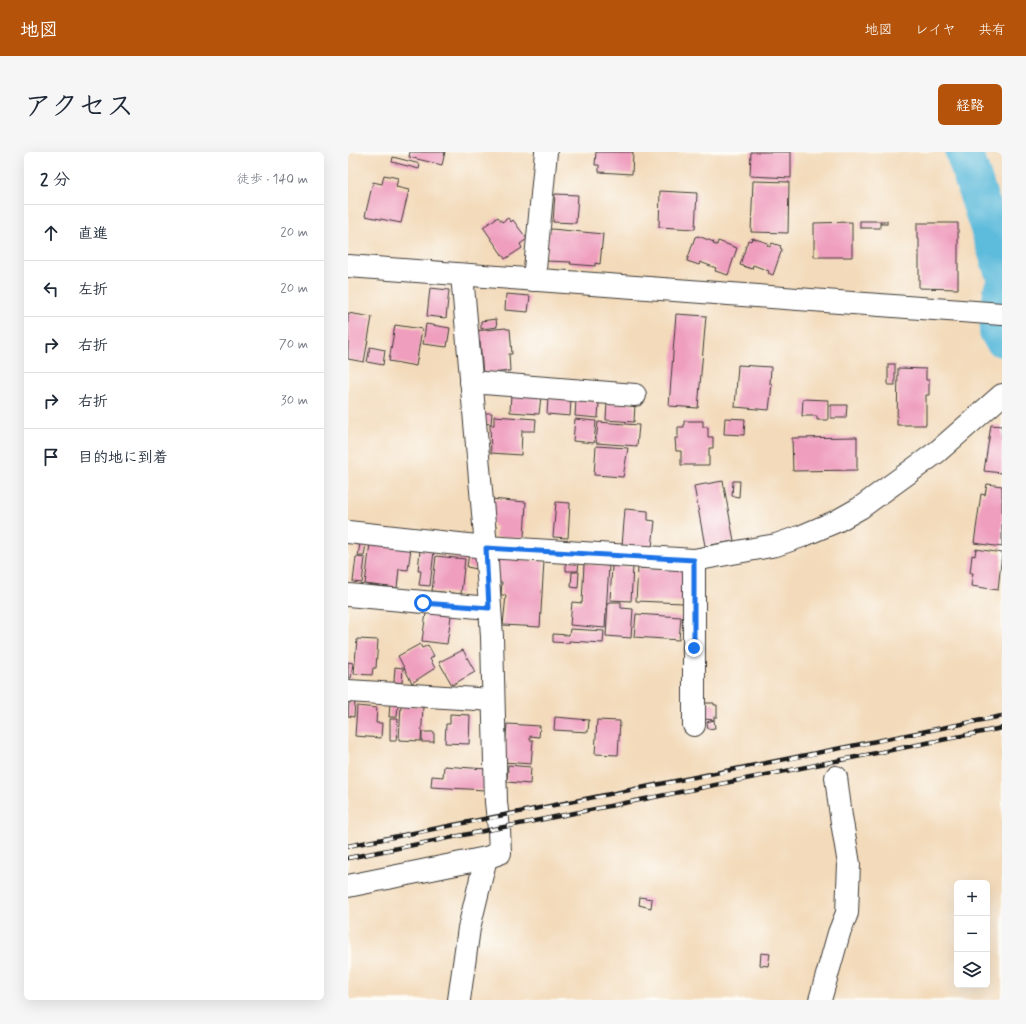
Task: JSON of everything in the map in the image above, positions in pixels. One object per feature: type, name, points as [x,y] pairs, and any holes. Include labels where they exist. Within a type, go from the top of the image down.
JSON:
[{"type":"street","points":[[534,280],[546,152]]},
{"type":"street","points":[[348,266],[995,314]]},
{"type":"street","points":[[348,886],[500,854],[500,829],[496,802],[492,637],[486,548],[462,275]]},
{"type":"street","points":[[471,382],[635,395]]},
{"type":"street","points":[[348,532],[486,548],[694,560],[776,545],[802,536],[836,521],[860,508],[937,452],[1002,395]]},
{"type":"street","points":[[694,560],[694,725]]},
{"type":"street","points":[[348,595],[489,608]]},
{"type":"street","points":[[348,691],[494,700]]},
{"type":"street","points":[[820,1000],[839,933],[847,913],[849,864],[836,777]]},
{"type":"street","points":[[459,1000],[469,928],[486,858]]},
{"type":"building","points":[[410,152],[445,152],[442,165],[409,157]]},
{"type":"building","points":[[596,152],[633,152],[632,174],[599,172],[599,165],[595,165]]},
{"type":"building","points":[[751,152],[791,152],[791,178],[750,176]]},
{"type":"building","points":[[393,157],[420,164],[419,169],[392,162]]},
{"type":"building","points":[[384,175],[398,178],[396,187],[409,190],[401,223],[365,216],[373,182],[382,184]]},
{"type":"building","points":[[753,181],[789,182],[788,233],[751,232]]},
{"type":"building","points":[[660,191],[697,193],[695,229],[659,227]]},
{"type":"building","points":[[555,194],[578,195],[576,223],[553,222]]},
{"type":"building","points":[[498,217],[502,222],[508,218],[511,222],[513,220],[527,239],[520,244],[522,248],[505,259],[483,227]]},
{"type":"building","points":[[860,221],[880,221],[880,228],[860,228]]},
{"type":"building","points":[[881,221],[887,221],[887,224],[881,224]]},
{"type":"building","points":[[852,222],[852,257],[814,257],[814,223]]},
{"type":"building","points":[[917,223],[958,223],[958,289],[919,288],[919,239],[917,239]]},
{"type":"building","points":[[552,229],[603,234],[600,264],[595,263],[595,266],[570,264],[571,262],[546,261],[549,230]]},
{"type":"building","points":[[698,236],[714,242],[713,244],[717,245],[718,241],[737,248],[728,275],[715,271],[716,268],[700,262],[699,265],[687,261],[695,237]]},
{"type":"building","points":[[752,238],[768,243],[767,245],[770,247],[772,243],[781,246],[780,248],[782,249],[773,275],[768,273],[769,271],[753,265],[752,269],[740,265],[748,240],[751,241]]},
{"type":"building","points":[[430,288],[449,290],[446,318],[427,316]]},
{"type":"building","points":[[506,294],[530,296],[528,312],[505,310]]},
{"type":"building","points":[[348,313],[372,317],[364,362],[348,359]]},
{"type":"building","points":[[676,314],[706,316],[698,408],[669,406]]},
{"type":"building","points":[[496,319],[497,327],[481,329],[481,321]]},
{"type":"building","points":[[426,324],[450,328],[447,347],[423,344]]},
{"type":"building","points":[[395,325],[422,329],[416,366],[389,361]]},
{"type":"building","points":[[506,328],[510,329],[512,354],[509,354],[510,371],[483,374],[480,342],[476,342],[474,331]]},
{"type":"building","points":[[370,347],[385,350],[383,365],[367,362]]},
{"type":"building","points":[[888,364],[895,364],[895,385],[888,385]]},
{"type":"building","points":[[738,365],[771,367],[770,384],[772,384],[769,410],[735,407]]},
{"type":"building","points":[[898,368],[926,369],[926,380],[929,380],[929,395],[926,395],[926,425],[897,425]]},
{"type":"building","points":[[511,394],[541,396],[539,414],[510,412]]},
{"type":"building","points":[[548,398],[571,400],[570,416],[547,414]]},
{"type":"building","points":[[803,399],[828,400],[828,420],[817,420],[817,416],[802,416]]},
{"type":"building","points":[[576,400],[599,402],[598,418],[575,416]]},
{"type":"building","points":[[607,402],[635,404],[634,422],[606,420]]},
{"type":"building","points":[[831,405],[847,405],[846,418],[831,418]]},
{"type":"building","points":[[484,413],[492,413],[491,424],[483,423]]},
{"type":"building","points":[[494,416],[536,419],[535,431],[522,431],[521,455],[491,453],[490,425],[494,425]]},
{"type":"building","points":[[725,418],[745,419],[744,435],[724,434]]},
{"type":"building","points":[[575,419],[596,421],[594,443],[573,441]]},
{"type":"building","points":[[684,421],[703,421],[703,427],[708,427],[708,437],[713,437],[713,448],[709,448],[709,465],[681,465],[681,451],[676,451],[675,438],[678,438],[678,427],[684,427]]},
{"type":"building","points":[[598,422],[639,425],[637,446],[596,443]]},
{"type":"building","points":[[991,425],[1002,426],[1002,473],[984,471]]},
{"type":"building","points":[[857,437],[857,470],[793,471],[792,438]]},
{"type":"building","points":[[596,446],[628,448],[623,477],[594,475]]},
{"type":"building","points":[[723,481],[734,541],[705,546],[694,486]]},
{"type":"building","points":[[733,481],[740,481],[739,497],[732,496]]},
{"type":"building","points":[[987,484],[1002,486],[1002,547],[974,543],[981,494],[985,495]]},
{"type":"building","points":[[490,499],[526,502],[524,538],[495,537],[496,526],[493,526]]},
{"type":"building","points":[[556,502],[570,503],[568,538],[553,537]]},
{"type":"building","points":[[625,509],[648,511],[648,520],[655,521],[652,548],[622,546]]},
{"type":"building","points":[[360,543],[366,544],[364,556],[358,556]]},
{"type":"building","points":[[370,543],[411,548],[408,570],[399,569],[397,588],[365,584]]},
{"type":"building","points":[[976,549],[1002,553],[998,590],[971,586],[973,573],[970,573],[972,555],[975,556]]},
{"type":"building","points":[[420,550],[434,551],[430,586],[419,585],[421,571],[418,571]]},
{"type":"building","points":[[469,552],[476,553],[477,569],[467,567]]},
{"type":"building","points":[[436,556],[465,559],[461,594],[432,591]]},
{"type":"building","points":[[356,557],[365,558],[362,583],[353,582]]},
{"type":"building","points":[[498,558],[544,561],[540,627],[503,625],[506,595],[501,595],[502,582],[496,582]]},
{"type":"building","points":[[566,561],[579,561],[578,571],[566,571]]},
{"type":"building","points":[[584,564],[609,566],[605,628],[570,625],[572,602],[582,603]]},
{"type":"building","points":[[612,566],[633,567],[631,601],[610,600]]},
{"type":"building","points":[[638,568],[685,570],[683,603],[636,601]]},
{"type":"building","points":[[572,572],[579,572],[578,588],[571,587]]},
{"type":"building","points":[[608,602],[621,602],[621,608],[633,609],[631,638],[606,636]]},
{"type":"building","points":[[426,613],[451,616],[447,644],[422,641]]},
{"type":"building","points":[[636,614],[681,617],[679,640],[634,637]]},
{"type":"building","points":[[570,629],[604,631],[603,643],[569,641],[569,643],[553,642],[553,634],[569,635]]},
{"type":"building","points":[[357,639],[378,640],[376,668],[373,668],[372,675],[354,674]]},
{"type":"building","points":[[420,644],[422,648],[428,645],[434,656],[430,659],[435,668],[412,683],[398,656]]},
{"type":"building","points":[[463,650],[475,672],[452,685],[439,662]]},
{"type":"building","points":[[348,662],[353,663],[351,678],[348,678]]},
{"type":"building","points":[[395,667],[403,668],[402,683],[394,682]]},
{"type":"building","points":[[349,702],[355,702],[354,717],[348,716]]},
{"type":"building","points":[[390,703],[398,704],[397,717],[389,717]]},
{"type":"building","points":[[704,703],[714,703],[714,705],[717,705],[717,717],[714,717],[714,720],[704,719]]},
{"type":"building","points":[[401,705],[423,707],[421,741],[399,740]]},
{"type":"building","points":[[357,706],[377,708],[376,723],[382,723],[381,738],[355,736]]},
{"type":"building","points":[[450,714],[470,715],[469,744],[445,743],[446,724],[450,724]]},
{"type":"building","points":[[555,717],[589,720],[588,732],[554,730]]},
{"type":"building","points":[[390,719],[398,719],[396,741],[390,741]]},
{"type":"building","points":[[597,720],[620,721],[618,755],[595,754]]},
{"type":"building","points":[[714,720],[715,728],[708,729],[707,722]]},
{"type":"building","points":[[507,724],[540,726],[539,737],[530,736],[530,740],[533,740],[531,764],[504,762]]},
{"type":"building","points":[[422,732],[434,732],[434,742],[422,742]]},
{"type":"building","points":[[508,765],[531,767],[530,784],[507,782]]},
{"type":"building","points":[[444,766],[486,769],[485,790],[431,787],[432,776],[443,777]]},
{"type":"building","points":[[640,897],[652,899],[651,908],[639,905]]},
{"type":"building","points":[[761,953],[770,954],[768,966],[760,965]]},
{"type":"waterway","points":[[964,152],[1002,268]]},
{"type":"waterway","points":[[1002,291],[998,331],[1002,338]]},
{"type":"railway","points":[[348,846],[1002,716]]},
{"type":"railway","points":[[348,858],[1002,728]]},
{"type":"route","points":[[423,603],[489,608],[486,548],[694,560],[694,648]]}]
